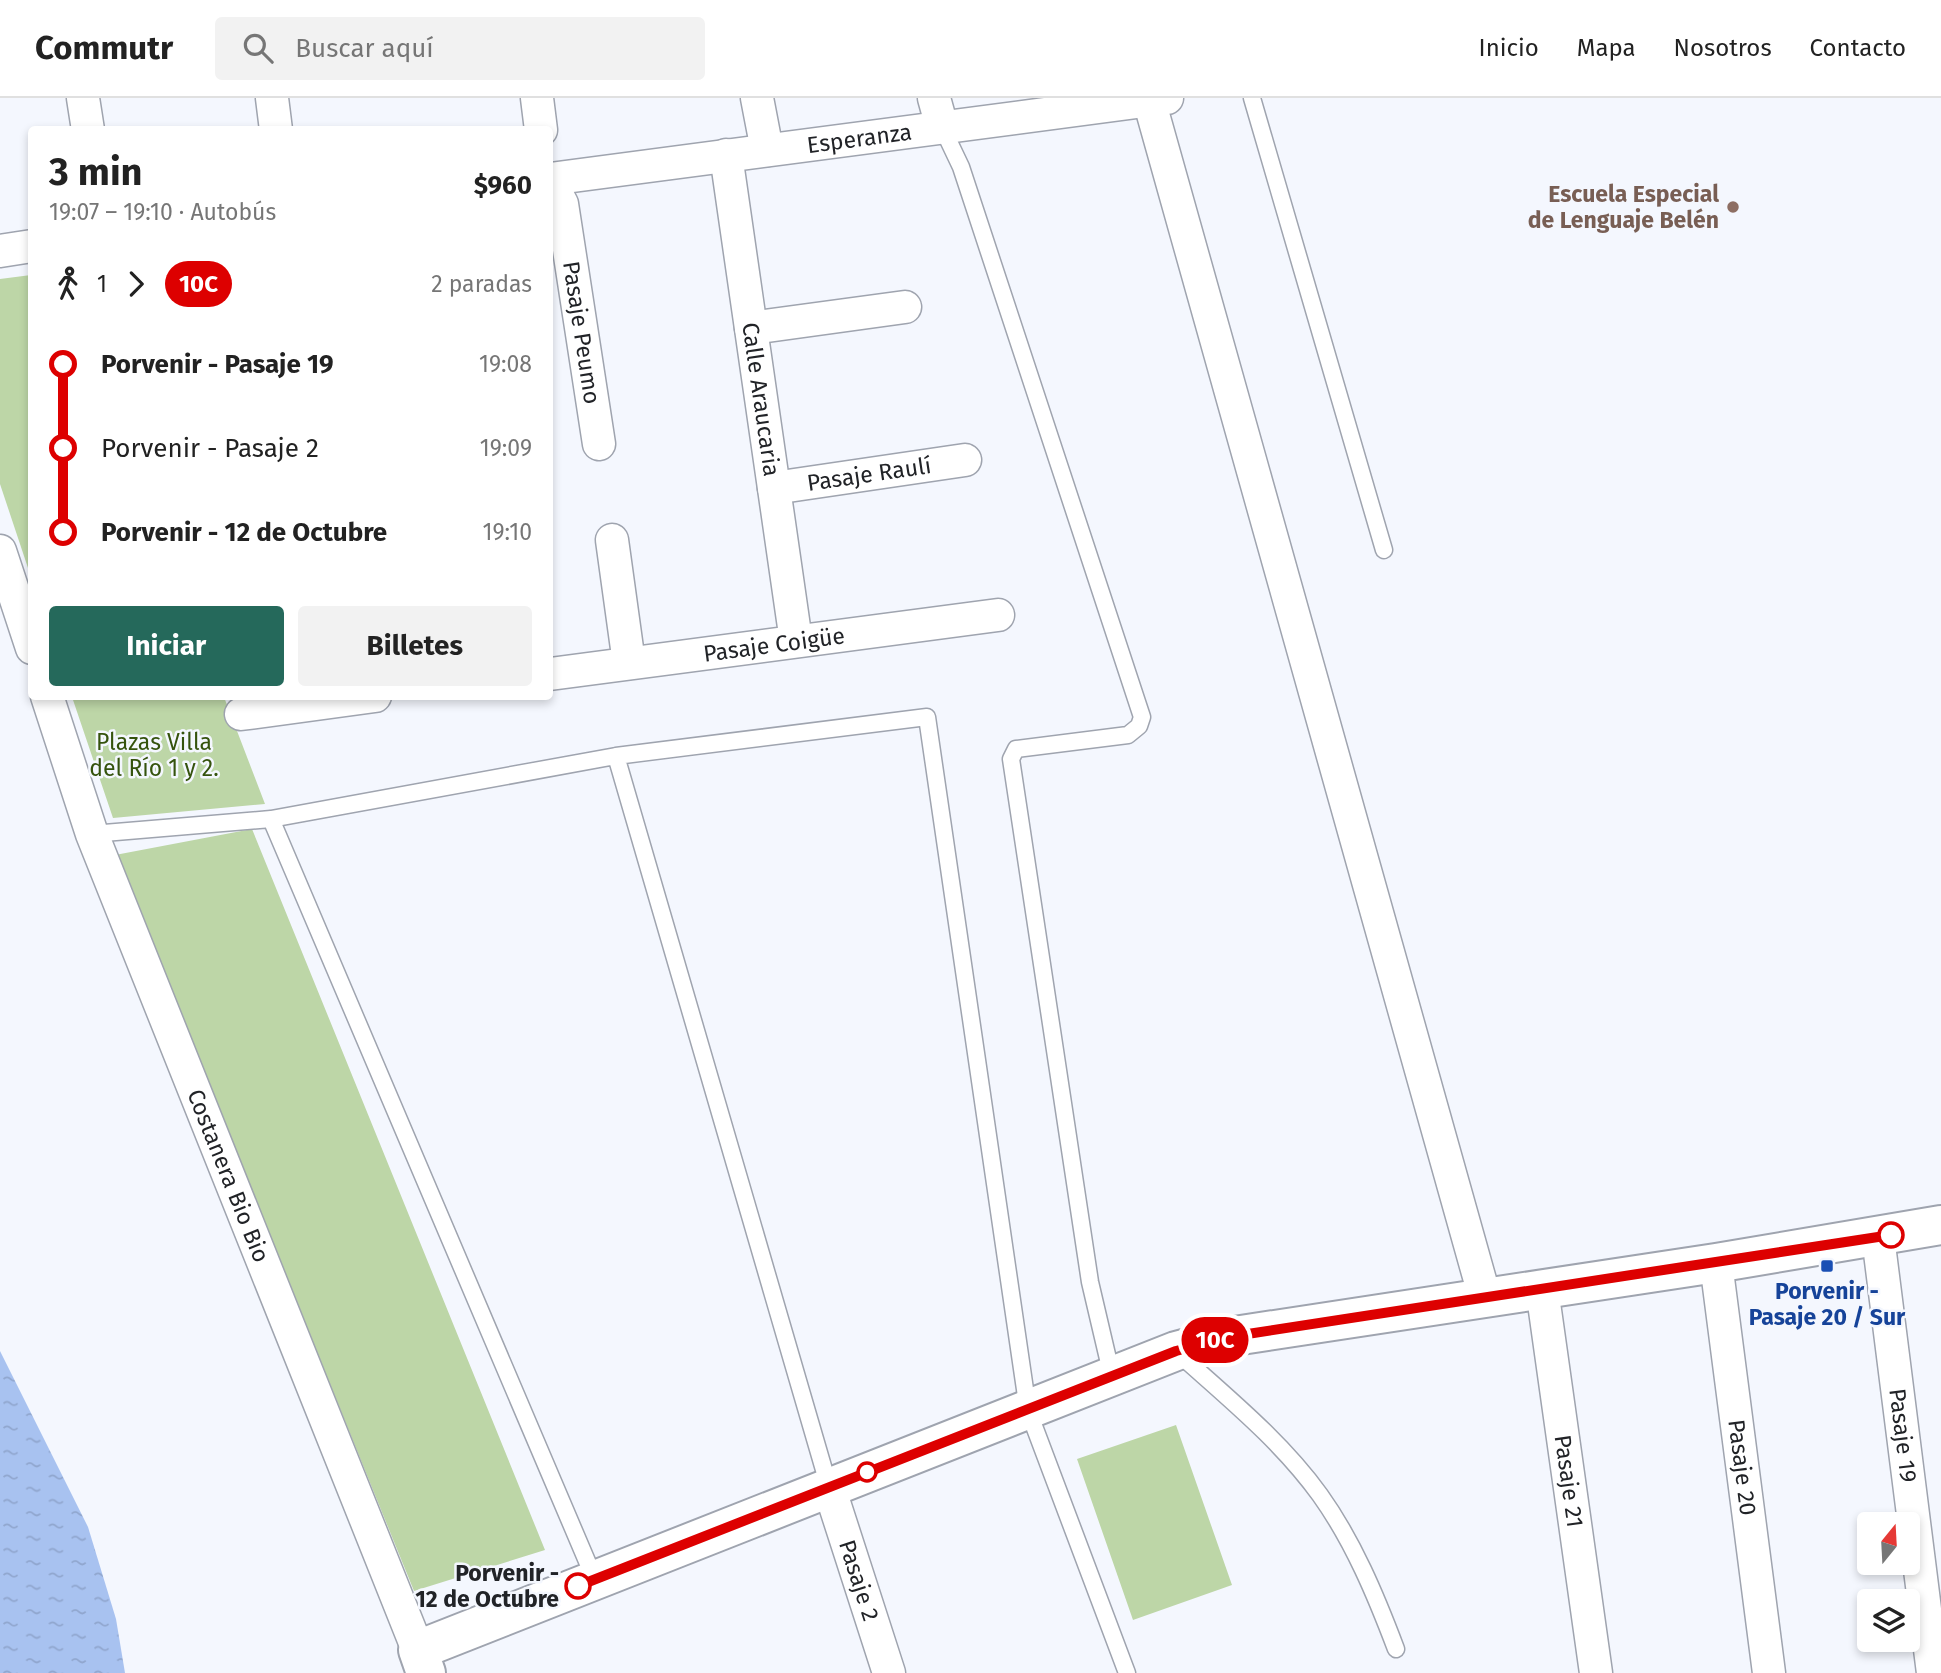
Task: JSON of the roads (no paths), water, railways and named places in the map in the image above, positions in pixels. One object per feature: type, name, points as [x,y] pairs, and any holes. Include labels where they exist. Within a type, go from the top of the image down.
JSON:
[{"type":"street","points":[[83,98],[87,126]]},
{"type":"street","points":[[272,98],[276,126]]},
{"type":"street","points":[[537,98],[540,126]]},
{"type":"street","points":[[757,98],[767,150]]},
{"type":"street","points":[[1158,99],[1485,1298]]},
{"type":"street","name":"Esperanza","points":[[553,180],[767,150],[938,113],[1158,99]]},
{"type":"street","name":"Calle Araucaria","points":[[726,155],[796,641]]},
{"type":"street","name":"Pasaje Peumo","points":[[553,186],[562,204],[599,444]]},
{"type":"street","points":[[0,251],[28,247]]},
{"type":"street","points":[[751,328],[905,307]]},
{"type":"street","name":"Pasaje Raulí","points":[[774,488],[965,460]]},
{"type":"street","points":[[612,540],[629,663]]},
{"type":"street","points":[[0,551],[28,636]]},
{"type":"street","name":"Pasaje Coigüe","points":[[553,674],[998,615]]},
{"type":"street","name":"Costanera Bio Bio","points":[[48,700],[92,834],[422,1662]]},
{"type":"street","points":[[241,714],[345,700]]},
{"type":"street","points":[[422,1662],[595,1580],[1176,1351],[1228,1337],[1716,1263],[1941,1225]]},
{"type":"street","name":"Pasaje 19","points":[[1878,1237],[1933,1673]]},
{"type":"street","name":"Pasaje 20","points":[[1716,1263],[1769,1673]]},
{"type":"street","name":"Pasaje 21","points":[[1542,1289],[1596,1673]]},
{"type":"street","name":"Pasaje 2","points":[[829,1487],[889,1673]]},
{"type":"lane","points":[[1252,98],[1384,550]]},
{"type":"lane","points":[[938,113],[961,167],[1142,717],[1139,726],[1128,735],[1016,750],[1010,759],[1090,1282],[1112,1377]]},
{"type":"lane","points":[[92,834],[271,819],[616,756],[927,717],[1028,1410],[1127,1673]]},
{"type":"lane","points":[[616,756],[829,1487]]},
{"type":"lane","points":[[271,819],[595,1580]]},
{"type":"lane","points":[[1176,1351],[1261,1428],[1320,1495],[1371,1584],[1396,1649]]},
{"type":"water","points":[[0,1351],[88,1527],[116,1619],[125,1673],[0,1673]]},
{"type":"place","name":"Escuela Especial de Lenguaje Belén","points":[[1733,207]]},
{"type":"place","name":"Porvenir - Pasaje 20 / Sur","points":[[1827,1266]]},
{"type":"place","name":"Porvenir - 12 de Octubre","points":[[578,1586]]},
{"type":"park label","name":"Plazas Villa del Río 1 y 2.","points":[[154,755]]}]
